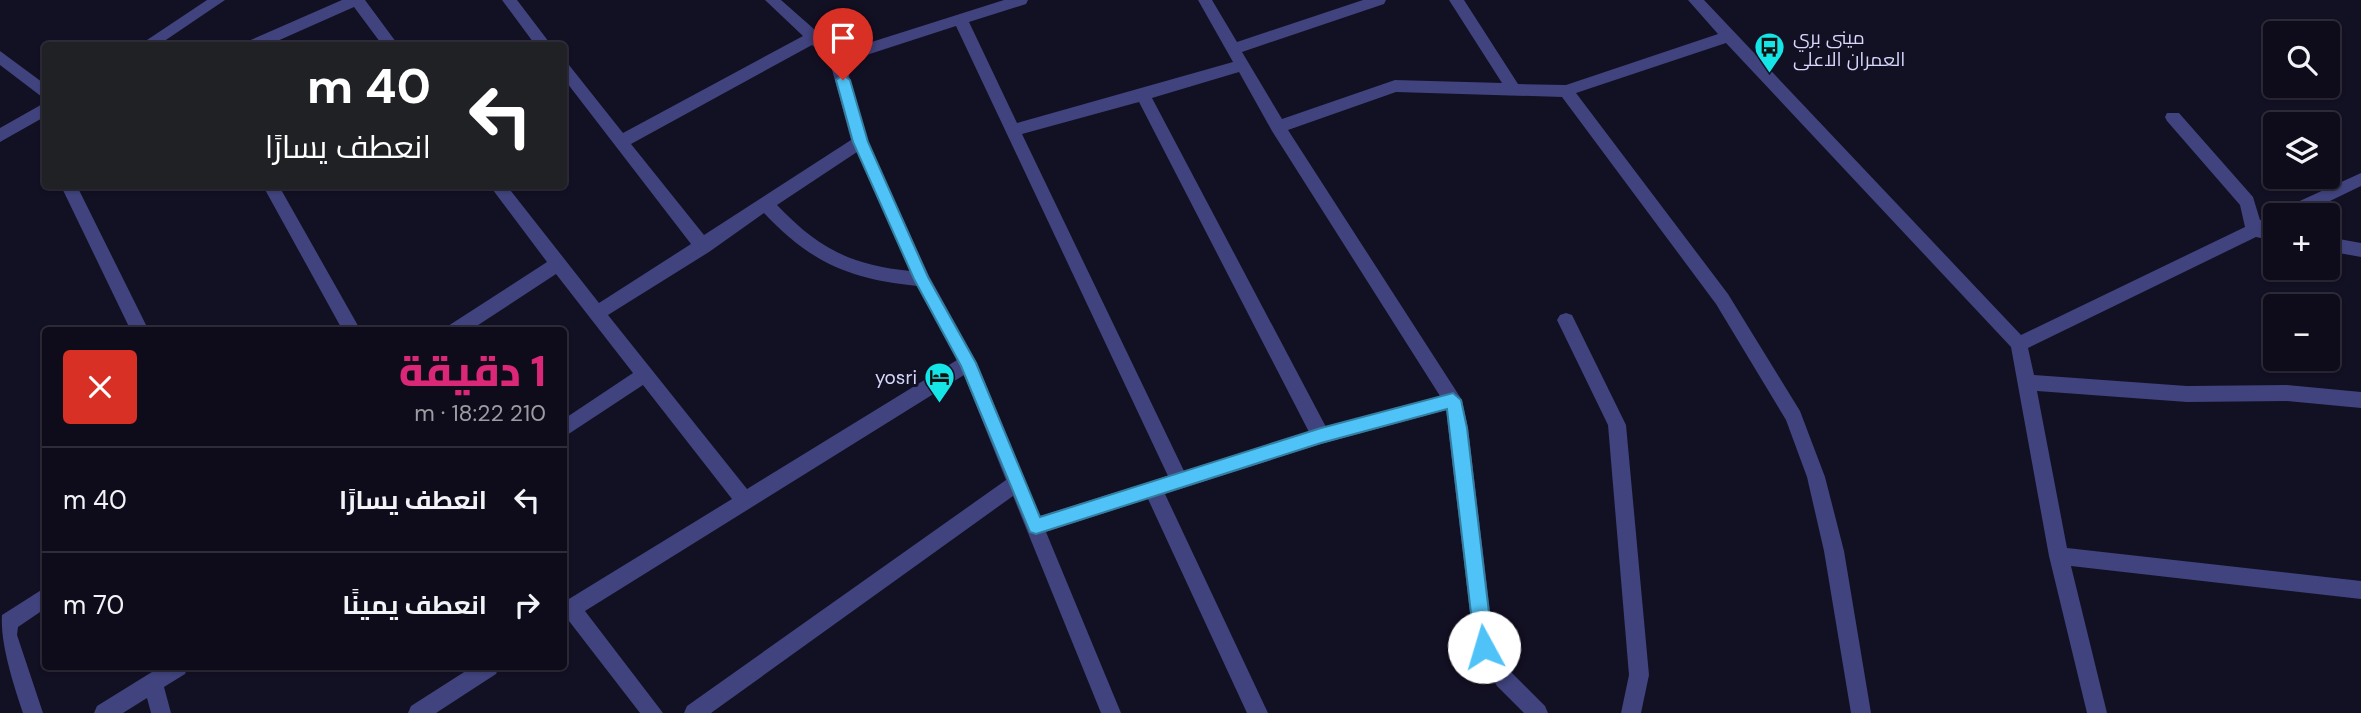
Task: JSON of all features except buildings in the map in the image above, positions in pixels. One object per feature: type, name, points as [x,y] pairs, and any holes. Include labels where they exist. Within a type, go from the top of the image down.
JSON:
[{"type":"street","points":[[151,42],[218,0]]},
{"type":"street","points":[[260,42],[357,0],[389,42]]},
{"type":"street","points":[[509,0],[542,42]]},
{"type":"street","points":[[772,0],[837,59],[860,142],[922,279],[968,363],[1111,713]]},
{"type":"street","points":[[1205,0],[1278,127],[1453,400],[1459,428],[1484,647],[1504,679],[1538,713]]},
{"type":"street","points":[[1233,48],[1379,0]]},
{"type":"street","points":[[1455,0],[1514,91]]},
{"type":"street","points":[[1695,0],[2019,344],[2059,556],[2097,713]]},
{"type":"street","points":[[837,59],[1014,1]]},
{"type":"street","points":[[960,19],[1180,481]]},
{"type":"street","points":[[621,142],[814,37]]},
{"type":"street","points":[[1278,127],[1395,86],[1566,91],[1727,37]]},
{"type":"street","points":[[1,61],[42,91]]},
{"type":"street","points":[[1013,130],[1242,65]]},
{"type":"street","points":[[567,73],[703,247]]},
{"type":"street","points":[[1566,91],[1722,299],[1794,417],[1816,478],[1834,551],[1860,713]]},
{"type":"street","points":[[1143,94],[1321,436]]},
{"type":"street","points":[[0,136],[42,110]]},
{"type":"street","points":[[2173,117],[2247,202],[2254,230]]},
{"type":"street","points":[[596,314],[703,247],[860,142]]},
{"type":"street","points":[[2311,203],[2361,179]]},
{"type":"street","points":[[70,189],[138,327]]},
{"type":"street","points":[[273,189],[350,327]]},
{"type":"street","points":[[500,189],[746,502]]},
{"type":"street","points":[[766,205],[797,238],[830,258],[871,275],[922,279]]},
{"type":"street","points":[[2019,344],[2263,226]]},
{"type":"street","points":[[2254,230],[2263,232]]},
{"type":"street","points":[[2340,246],[2361,250]]},
{"type":"street","points":[[460,327],[558,264]]},
{"type":"street","points":[[1566,320],[1617,425],[1639,675],[1631,713]]},
{"type":"street","points":[[653,713],[567,610],[968,363]]},
{"type":"street","points":[[567,427],[644,375]]},
{"type":"street","points":[[2026,382],[2187,394],[2287,393],[2361,400]]},
{"type":"street","points":[[1036,526],[1321,436],[1453,400]]},
{"type":"street","points":[[694,713],[1017,483]]},
{"type":"street","points":[[1153,489],[1258,713]]},
{"type":"street","points":[[2059,556],[2361,590]]},
{"type":"street","points":[[33,713],[7,635],[9,622],[42,599]]},
{"type":"street","points":[[104,713],[173,670]]},
{"type":"street","points":[[418,713],[484,670]]},
{"type":"street","points":[[153,682],[161,713]]},
{"type":"place","name":"ميني بري العمران الاعلى","points":[[1770,75]]},
{"type":"place","name":"yosri","points":[[940,404]]},
{"type":"route","points":[[843,80],[860,142],[922,279],[968,363],[1036,526],[1321,436],[1453,400],[1459,428],[1484,647]]}]
